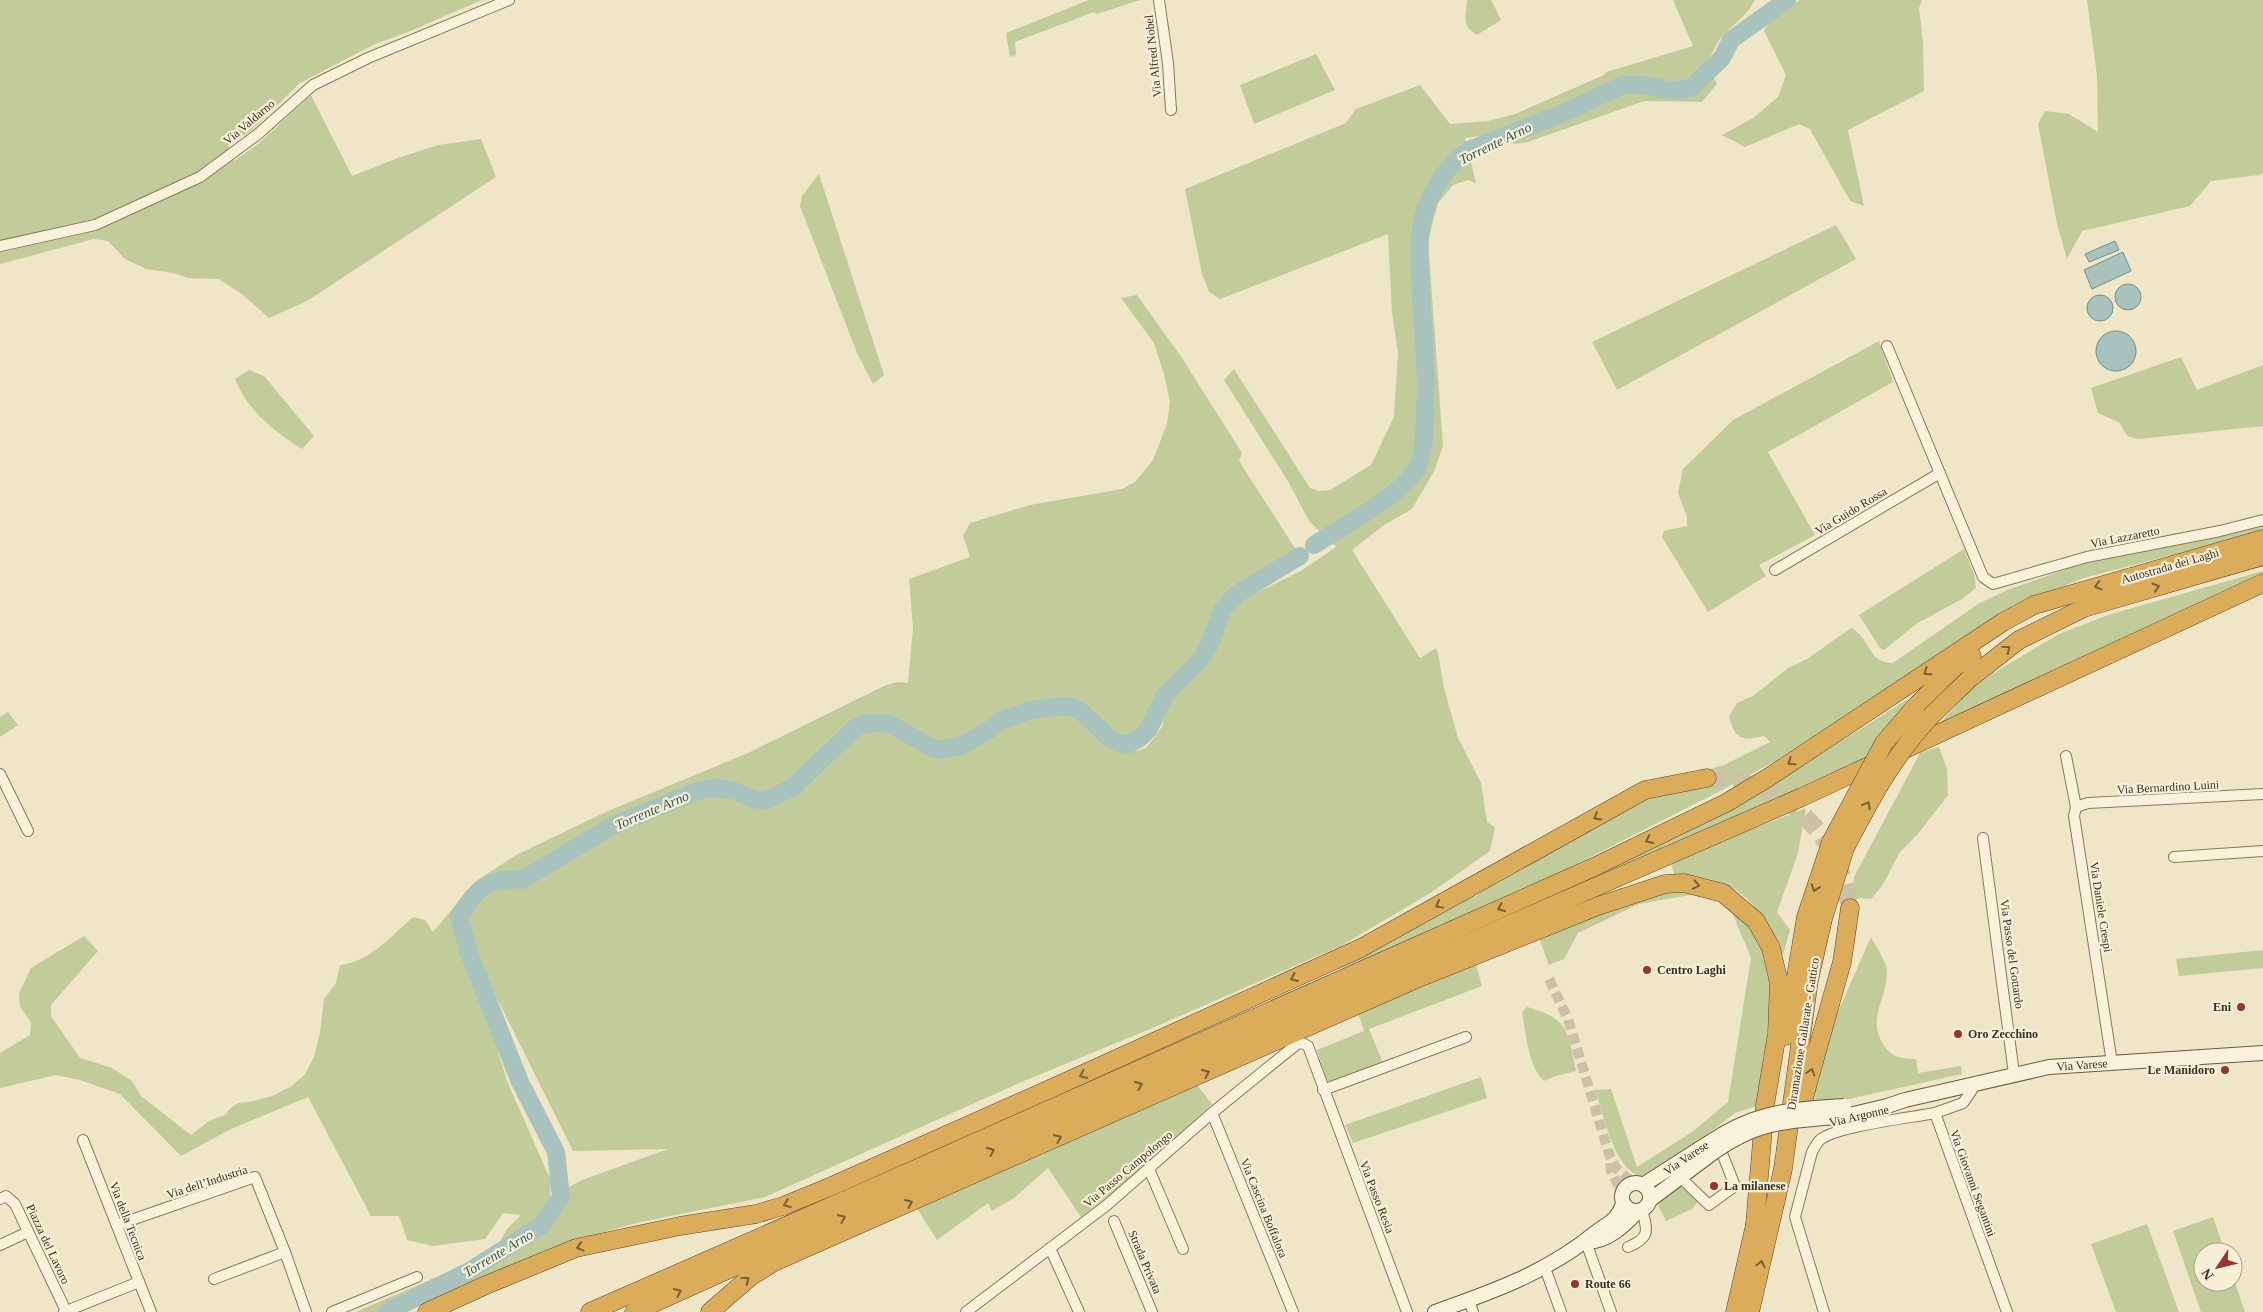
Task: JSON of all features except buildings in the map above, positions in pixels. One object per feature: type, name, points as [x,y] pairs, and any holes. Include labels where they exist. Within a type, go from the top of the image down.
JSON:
[{"type":"highway","name":"Autostrada dei Laghi","points":[[2077,592],[2263,539]]},
{"type":"highway","name":"Diramazione Gallarate - Gattico","points":[[1750,1312],[1783,1169],[1809,980],[1838,845],[1902,751],[1930,717],[1969,679],[2019,640],[2084,608],[2263,556]]},
{"type":"highway","points":[[634,1312],[1040,1129],[1802,797],[2263,584]]},
{"type":"highway","name":"Diramazione Gallarate - Gattico","points":[[1735,1312],[1754,1236],[1806,917],[1884,743],[1916,706],[1954,668],[2008,632],[2077,592]]},
{"type":"highway","points":[[590,1312],[1594,867],[1726,803],[1769,777],[2003,622],[2034,605],[2077,592]]},
{"type":"highway","points":[[427,1312],[486,1285],[576,1248],[680,1226],[756,1214],[832,1186],[1360,948],[1644,790],[1707,778]]},
{"type":"highway","points":[[710,1312],[742,1283],[774,1262],[1414,980],[1598,906],[1665,884],[1696,885],[1723,893],[1756,921],[1771,948],[1779,983],[1777,1034],[1765,1105],[1754,1236]]},
{"type":"highway","points":[[1783,1169],[1838,978],[1850,908]]},
{"type":"main road","name":"Via Varese","points":[[1586,1242],[1601,1241],[1618,1229],[1714,1148],[1727,1130],[1756,1117],[1777,1112],[1844,1111],[1887,1098],[1905,1100],[2014,1074],[2069,1065],[2263,1053]]},
{"type":"main road","name":"Via Varese","points":[[1643,1185],[1714,1148]]},
{"type":"main road","points":[[1636,1183],[1643,1185],[1648,1190],[1644,1207],[1631,1210],[1623,1204],[1622,1197],[1626,1187],[1636,1183]]},
{"type":"main road","name":"Via Varese","points":[[1435,1312],[1471,1306],[1545,1268],[1586,1242],[1614,1221],[1623,1204]]},
{"type":"street","name":"Via Valdarno","points":[[0,246],[95,225],[200,177],[258,134],[312,86],[339,70],[509,0]]},
{"type":"street","name":"Via Alfred Nobel","points":[[1159,0],[1168,63],[1170,110]]},
{"type":"street","points":[[1887,346],[1940,473]]},
{"type":"street","name":"Via Guido Rossa","points":[[1775,570],[1940,473]]},
{"type":"street","name":"Via Lazzaretto","points":[[1940,473],[1983,577],[1993,584],[2087,556],[2220,531],[2263,520]]},
{"type":"street","name":"Via Daniele Crespi","points":[[2066,756],[2076,808],[2074,816],[2112,1063]]},
{"type":"street","points":[[0,774],[28,831]]},
{"type":"street","name":"Via Bernardino Luini","points":[[2076,808],[2088,803],[2263,794]]},
{"type":"street","name":"Via Passo del Gottardo","points":[[1983,838],[2014,1074]]},
{"type":"street","points":[[2174,857],[2263,851]]},
{"type":"street","points":[[1323,1090],[1466,1037]]},
{"type":"street","name":"Via Passo Resia","points":[[1302,1043],[1308,1046],[1407,1312]]},
{"type":"street","name":"Via Passo Campolongo","points":[[966,1312],[1149,1169],[1212,1113],[1297,1044],[1302,1043]]},
{"type":"street","points":[[1935,1113],[1964,1103],[1976,1084]]},
{"type":"street","name":"Via Cascina Boffalora","points":[[1212,1113],[1293,1312]]},
{"type":"street","name":"Via Argonne","points":[[1824,1312],[1795,1217],[1812,1152],[1816,1144],[1830,1134],[1935,1113]]},
{"type":"street","name":"Via Giovanni Segantini","points":[[1935,1113],[2006,1312]]},
{"type":"street","name":"Via della Tecnica","points":[[83,1140],[151,1312]]},
{"type":"street","points":[[1680,1177],[1709,1206],[1736,1186],[1714,1148]]},
{"type":"street","points":[[1149,1169],[1182,1249]]},
{"type":"street","name":"Via dell’Industria","points":[[117,1225],[255,1178],[285,1252],[306,1312]]},
{"type":"street","name":"Piazza del Lavoro","points":[[0,1199],[6,1196],[15,1204],[65,1312],[139,1282]]},
{"type":"street","points":[[1628,1247],[1640,1243],[1646,1233],[1644,1207]]},
{"type":"street","name":"Strada Privata","points":[[1114,1221],[1152,1312]]},
{"type":"street","points":[[0,1245],[28,1232]]},
{"type":"street","points":[[1586,1242],[1611,1312]]},
{"type":"street","points":[[1050,1248],[1079,1312]]},
{"type":"street","points":[[214,1279],[285,1252]]},
{"type":"street","points":[[1545,1268],[1561,1312]]},
{"type":"street","points":[[332,1312],[417,1277]]},
{"type":"green space","points":[[0,0],[482,0],[373,45],[300,83],[251,131],[228,145],[234,161],[258,144],[311,95],[352,176],[438,145],[481,139],[496,177],[307,301],[269,318],[243,295],[219,279],[188,278],[173,273],[146,269],[125,259],[108,241],[94,239],[0,264]]},
{"type":"green space","points":[[1089,0],[1140,0],[1097,14],[1094,12],[1015,42],[1016,55],[1010,57],[1006,33]]},
{"type":"green space","points":[[1467,0],[1491,0],[1501,20],[1477,35],[1472,32],[1467,24]]},
{"type":"green space","points":[[1673,0],[1755,0],[1749,10],[1719,40],[1706,65],[1717,84],[1702,102],[1644,101],[1528,142],[1515,144],[1490,135],[1465,138],[1476,183],[1468,180],[1453,185],[1438,203],[1428,241],[1443,446],[1434,471],[1412,509],[1384,525],[1352,550],[1420,658],[1436,648],[1444,688],[1458,738],[1481,783],[1487,822],[1495,827],[1490,851],[1432,892],[1341,946],[1017,1084],[765,1197],[641,1222],[604,1232],[511,1265],[406,1312],[356,1312],[494,1252],[507,1229],[521,1215],[503,1213],[485,1239],[433,1246],[407,1240],[399,1216],[371,1216],[308,1097],[231,1129],[181,1156],[120,1094],[80,1080],[56,1075],[0,1088],[0,1053],[30,1035],[31,1022],[20,1007],[19,993],[31,968],[84,936],[98,951],[51,1005],[51,1016],[80,1058],[112,1068],[132,1081],[141,1096],[191,1135],[209,1121],[227,1114],[228,1110],[238,1103],[272,1096],[292,1086],[305,1074],[314,1057],[320,1033],[324,999],[336,983],[340,965],[351,963],[370,954],[413,917],[425,920],[433,932],[469,889],[484,876],[516,855],[608,811],[748,753],[886,685],[898,682],[908,683],[913,628],[909,579],[970,557],[963,536],[970,523],[1030,505],[1122,489],[1135,482],[1153,460],[1167,424],[1170,402],[1164,374],[1154,343],[1121,298],[1137,295],[1182,358],[1242,453],[1239,461],[1298,553],[1267,574],[1249,581],[1221,598],[1198,654],[1175,679],[1163,684],[1156,697],[1151,714],[1135,735],[1123,735],[1108,730],[1092,714],[1079,705],[1044,704],[1007,716],[1006,721],[1063,711],[1084,718],[1095,726],[1109,741],[1132,752],[1146,748],[1162,727],[1168,703],[1212,653],[1235,603],[1301,571],[1336,547],[1309,521],[1289,483],[1224,380],[1234,369],[1310,488],[1318,491],[1330,490],[1371,465],[1394,417],[1398,353],[1392,313],[1388,234],[1220,299],[1209,292],[1202,274],[1185,189],[1346,123],[1356,109],[1420,85],[1450,124],[1488,121],[1515,114],[1604,75],[1606,72],[1693,46]],"holes":[[[472,948],[573,1151],[668,1149],[582,1180],[550,1197],[551,1181],[507,1081],[493,1036],[461,953]]]},
{"type":"green space","points":[[1800,0],[1922,0],[1919,8],[1923,42],[1924,91],[1848,130],[1864,206],[1850,201],[1810,129],[1799,124],[1745,147],[1722,135],[1753,118],[1778,97],[1786,75],[1764,31],[1771,17]]},
{"type":"green space","points":[[2087,0],[2263,0],[2263,173],[2211,181],[2190,206],[2082,231],[2067,259],[2057,224],[2038,124],[2045,111],[2069,114],[2098,132],[2097,76]]},
{"type":"green space","points":[[1316,54],[1335,90],[1254,124],[1240,85]]},
{"type":"green space","points":[[819,174],[884,375],[873,384],[857,353],[800,206],[802,196]]},
{"type":"green space","points":[[1836,225],[1856,259],[1617,390],[1592,342]]},
{"type":"green space","points":[[1879,341],[1893,382],[1768,452],[1815,535],[1759,565],[1766,576],[1708,612],[1662,537],[1664,531],[1687,526],[1687,517],[1678,493],[1683,469],[1733,420]]},
{"type":"green space","points":[[2181,357],[2197,390],[2263,365],[2263,426],[2138,439],[2127,436],[2120,423],[2098,413],[2091,388]]},
{"type":"green space","points":[[249,370],[264,376],[314,436],[302,449],[272,428],[247,401],[235,379]]},
{"type":"green space","points":[[2263,524],[2263,531],[2084,578],[2030,600],[1788,754],[1722,790],[1567,869],[1483,909],[1338,970],[1473,893],[1475,897],[1490,884],[1538,860],[1643,797],[1706,783],[1710,769],[1724,765],[1770,742],[1764,736],[1750,739],[1736,734],[1729,716],[1737,703],[1753,696],[1788,668],[1807,659],[1851,628],[1857,632],[1878,659],[1893,663],[1978,604],[2007,590],[2075,566]]},
{"type":"green space","points":[[1964,549],[1974,574],[1976,588],[1962,599],[1916,624],[1884,650],[1880,648],[1859,615]]},
{"type":"green space","points":[[2263,571],[2263,578],[2060,667],[1937,729],[1936,727],[1968,692],[1990,675],[2059,634],[2111,614]]},
{"type":"green space","points":[[1906,700],[1909,704],[1885,731],[1861,763],[1605,875],[1602,871],[1757,790]]},
{"type":"green space","points":[[8,712],[18,725],[0,737],[0,717]]},
{"type":"green space","points":[[1939,747],[1947,769],[1948,795],[1917,835],[1900,852],[1882,886],[1871,899],[1857,898],[1852,892],[1854,877],[1920,753]]},
{"type":"green space","points":[[1806,808],[1798,853],[1777,912],[1790,930],[1783,955],[1763,919],[1743,895],[1715,881],[1674,874],[1671,864],[1697,851]]},
{"type":"green space","points":[[1671,889],[1696,894],[1639,904],[1578,933],[1564,959],[1549,965],[1539,938],[1640,896]]},
{"type":"green space","points":[[1729,905],[1741,911],[1760,939],[1769,966],[1771,999],[1760,1105],[1735,1113],[1657,1173],[1642,1176],[1633,1172],[1624,1164],[1617,1153],[1595,1090],[1611,1089],[1637,1167],[1692,1132],[1728,1102],[1751,958]]},
{"type":"green space","points":[[1871,937],[1887,969],[1886,982],[1877,1017],[1879,1035],[1883,1044],[1889,1052],[1897,1056],[1916,1059],[1918,1073],[1961,1066],[1962,1074],[1831,1103],[1808,1102],[1833,1023]]},
{"type":"green space","points":[[2263,950],[2263,968],[2179,976],[2176,959]]},
{"type":"green space","points":[[1476,965],[1482,986],[1369,1029],[1383,1063],[1331,1082],[1326,1079],[1317,1050],[1364,1031],[1358,1013]]},
{"type":"green space","points":[[1527,1007],[1551,1016],[1564,1028],[1571,1046],[1576,1071],[1544,1081],[1539,1075],[1534,1067],[1526,1040],[1522,1012]]},
{"type":"green space","points":[[1481,1077],[1487,1098],[1353,1143],[1345,1125]]},
{"type":"green space","points":[[1197,1085],[1212,1104],[1133,1177],[1081,1217],[1048,1168],[1014,1198],[992,1211],[988,1203],[937,1240],[916,1207]]},
{"type":"green space","points":[[1679,1185],[1699,1200],[1692,1209],[1666,1221],[1658,1205]]},
{"type":"green space","points":[[2213,1217],[2222,1242],[2193,1242],[2193,1289],[2173,1231]]},
{"type":"green space","points":[[2147,1224],[2179,1312],[2116,1312],[2091,1244]]},
{"type":"green space","points":[[2194,1292],[2238,1292],[2245,1312],[2201,1312]]},
{"type":"water","points":[[2115,241],[2119,250],[2089,262],[2085,254]]},
{"type":"water","points":[[2123,252],[2131,271],[2092,289],[2084,270]]},
{"type":"water","points":[[2128,284],[2137,288],[2141,297],[2137,306],[2128,310],[2119,306],[2115,297],[2119,288]]},
{"type":"water","points":[[2100,295],[2109,299],[2113,308],[2109,317],[2100,321],[2091,317],[2087,308],[2091,299]]},
{"type":"water","points":[[2120,331],[2127,334],[2133,340],[2136,351],[2135,359],[2127,368],[2120,371],[2112,371],[2105,368],[2097,359],[2096,347],[2099,340],[2108,332]]},
{"type":"waterway","name":"Torrente Arno","points":[[1314,545],[1355,520],[1398,490],[1409,479],[1420,462],[1424,442],[1426,385],[1420,234],[1427,205],[1447,170],[1469,150],[1561,114],[1623,85],[1641,85],[1675,91],[1692,87],[1722,58],[1731,40],[1787,0]]},
{"type":"waterway","name":"Torrente Arno","points":[[387,1312],[471,1270],[541,1226],[561,1197],[556,1152],[520,1082],[469,953],[459,917],[477,892],[491,883],[500,880],[522,880],[612,826],[697,791],[711,788],[732,790],[764,801],[792,788],[855,728],[864,724],[890,724],[930,747],[939,750],[961,746],[992,728],[1000,721],[1028,711],[1061,706],[1072,707],[1083,713],[1109,738],[1118,743],[1129,744],[1140,738],[1149,729],[1165,695],[1198,662],[1209,646],[1222,610],[1237,594],[1300,556]]},
{"type":"tunnel","points":[[1707,778],[1761,787],[1786,797],[1826,842],[1838,865],[1850,908]]},
{"type":"tunnel","points":[[1549,979],[1568,1019],[1610,1157],[1617,1169],[1633,1183]]},
{"type":"tunnel","points":[[1610,1163],[1611,1171],[1622,1193]]},
{"type":"place","name":"Centro Laghi","points":[[1647,970]]},
{"type":"place","name":"Eni","points":[[2241,1007]]},
{"type":"place","name":"Oro Zecchino","points":[[1958,1034]]},
{"type":"place","name":"Le Manidoro","points":[[2225,1070]]},
{"type":"place","name":"La milanese","points":[[1714,1186]]},
{"type":"place","name":"Route 66","points":[[1575,1284]]}]
